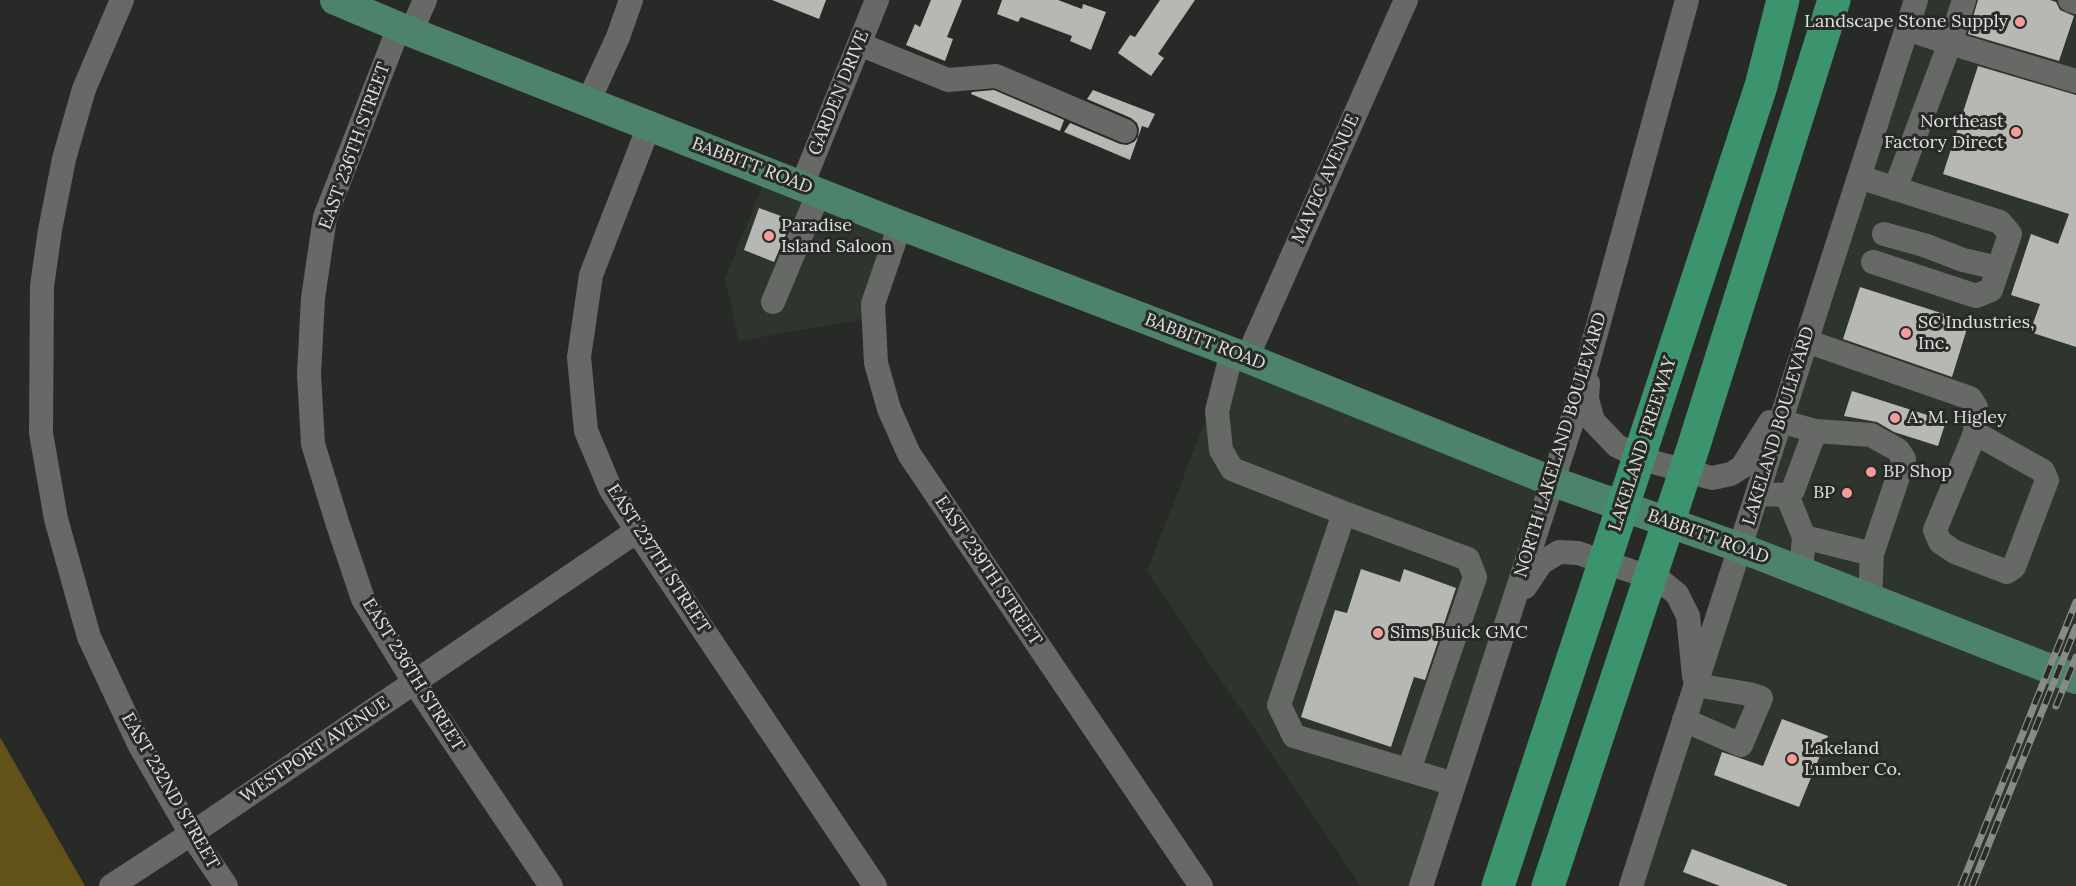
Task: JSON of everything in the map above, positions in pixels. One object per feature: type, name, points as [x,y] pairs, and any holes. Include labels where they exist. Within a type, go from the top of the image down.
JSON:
[{"type":"highway","name":"LAKELAND FREEWAY","points":[[1498,886],[1761,86],[1783,0]]},
{"type":"highway","points":[[1548,886],[1694,445],[1834,0]]},
{"type":"main road","name":"BABBITT ROAD","points":[[340,1],[405,29],[900,225],[1240,355],[1551,481],[1741,548],[2076,679]]},
{"type":"street","name":"EAST 232ND STREET","points":[[122,0],[84,88],[64,159],[50,230],[42,286],[40,433],[56,519],[89,637],[139,744],[191,834],[226,886]]},
{"type":"street","name":"EAST 236TH STREET","points":[[425,0],[405,29],[325,217],[313,298],[309,374],[313,444],[363,600],[414,682],[551,886]]},
{"type":"street","points":[[588,102],[618,37],[631,0]]},
{"type":"street","name":"GARDEN DRIVE","points":[[773,302],[859,44],[877,0]]},
{"type":"street","name":"MAVEC AVENUE","points":[[1406,0],[1240,355],[1217,411],[1221,450],[1232,470],[1468,559],[1475,577],[1409,771]]},
{"type":"street","name":"NORTH LAKELAND BOULEVARD","points":[[1421,886],[1570,428],[1687,0]]},
{"type":"street","name":"LAKELAND BOULEVARD","points":[[1630,886],[1741,548],[1916,0]]},
{"type":"street","points":[[1895,189],[1964,0]]},
{"type":"street","points":[[2070,0],[2076,2]]},
{"type":"street","points":[[1907,29],[2076,81]]},
{"type":"street","points":[[859,44],[948,80],[996,75],[1125,131]]},
{"type":"street","name":"EAST 237TH STREET","points":[[649,126],[591,275],[579,357],[586,431],[610,488],[637,531],[875,886]]},
{"type":"street","points":[[1859,177],[2000,222],[2010,234],[1991,290],[1976,296],[1873,262]]},
{"type":"street","name":"EAST 239TH STREET","points":[[900,225],[873,304],[876,363],[889,409],[905,445],[1201,886]]},
{"type":"street","points":[[1884,234],[1924,245],[1963,260],[1998,268]]},
{"type":"street","points":[[1806,341],[1970,398],[1976,407],[1975,433],[1935,530],[1940,542],[1956,552],[2007,572],[2014,567],[2047,480],[2043,471],[1975,433]]},
{"type":"street","points":[[1591,348],[1587,399],[1593,421],[1604,434],[1624,451],[1648,461],[1712,478],[1731,474],[1742,467],[1792,385]]},
{"type":"street","points":[[1780,421],[1815,431],[1871,435],[1898,450],[1904,459],[1872,554],[1870,598]]},
{"type":"street","points":[[1758,494],[1787,495],[1793,490],[1815,431]]},
{"type":"street","points":[[1787,495],[1804,537],[1801,571]]},
{"type":"street","points":[[1344,513],[1279,705],[1294,736],[1454,784]]},
{"type":"street","name":"WESTPORT AVENUE","points":[[111,886],[637,531]]},
{"type":"street","points":[[1804,537],[1872,554]]},
{"type":"street","points":[[1510,611],[1541,562],[1559,552],[1578,553],[1661,581],[1677,594],[1688,616],[1695,685],[1761,698],[1741,745],[1684,720]]},
{"type":"shaded area","points":[[1916,0],[2076,0],[2076,886],[1631,886]]},
{"type":"shaded area","points":[[768,172],[900,225],[874,317],[739,341],[725,279]]},
{"type":"shaded area","points":[[1232,352],[1551,481],[1421,886],[1361,886],[1147,571]]},
{"type":"shaded area","points":[[0,737],[85,886],[0,886]]},
{"type":"building","points":[[772,0],[826,0],[819,19]]},
{"type":"building","points":[[931,0],[962,0],[947,37],[953,39],[945,61],[906,45],[915,24],[920,27]]},
{"type":"building","points":[[1002,0],[1058,0],[1082,9],[1083,4],[1106,12],[1091,50],[1070,41],[1072,36],[1021,17],[1018,22],[997,14]]},
{"type":"building","points":[[1160,0],[1195,0],[1158,54],[1164,58],[1151,76],[1118,53],[1130,35],[1135,37]]},
{"type":"building","name":"Landscape Stone Supply","points":[[1978,0],[2050,0],[2056,2],[2060,10],[2074,16],[2059,61],[1968,34]]},
{"type":"building","name":"Northeast Factory Direct","points":[[1978,66],[2076,95],[2076,347],[2030,332],[2040,304],[2011,295],[2031,234],[2058,244],[2069,214],[1943,174]]},
{"type":"building","points":[[994,90],[1064,120],[1060,131],[971,94]]},
{"type":"building","points":[[1093,90],[1155,114],[1148,128],[1142,126],[1130,160],[1064,132],[1070,123],[1120,144],[1127,145],[1138,137],[1137,123],[1131,118],[1087,99]]},
{"type":"building","name":"Paradise Island Saloon","points":[[759,208],[792,220],[774,262],[744,250]]},
{"type":"building","name":"SC Industries, Inc.","points":[[1860,287],[1969,322],[1952,377],[1843,339]]},
{"type":"building","name":"A. M. Higley","points":[[1852,391],[1946,421],[1938,446],[1894,432],[1877,422],[1844,416]]},
{"type":"building","points":[[1361,569],[1400,582],[1404,569],[1456,588],[1425,680],[1414,677],[1391,747],[1301,717],[1335,610],[1347,613]]},
{"type":"building","name":"Lakeland Lumber Co.","points":[[1782,719],[1828,736],[1799,807],[1714,775],[1722,752],[1763,766]]},
{"type":"building","points":[[1692,849],[1787,886],[1720,886],[1683,872]]},
{"type":"railway","points":[[1961,886],[2076,602]]},
{"type":"railway","points":[[1972,886],[2076,627]]},
{"type":"railway","points":[[2056,706],[2076,657]]},
{"type":"place","name":"Landscape Stone Supply","points":[[2020,22]]},
{"type":"place","name":"Northeast Factory Direct","points":[[2016,132]]},
{"type":"place","name":"Paradise Island Saloon","points":[[769,236]]},
{"type":"place","name":"SC Industries, Inc.","points":[[1906,333]]},
{"type":"place","name":"A. M. Higley","points":[[1895,418]]},
{"type":"place","name":"BP Shop","points":[[1871,472]]},
{"type":"place","name":"BP","points":[[1847,493]]},
{"type":"place","name":"Sims Buick GMC","points":[[1378,633]]},
{"type":"place","name":"Lakeland Lumber Co.","points":[[1792,759]]}]
